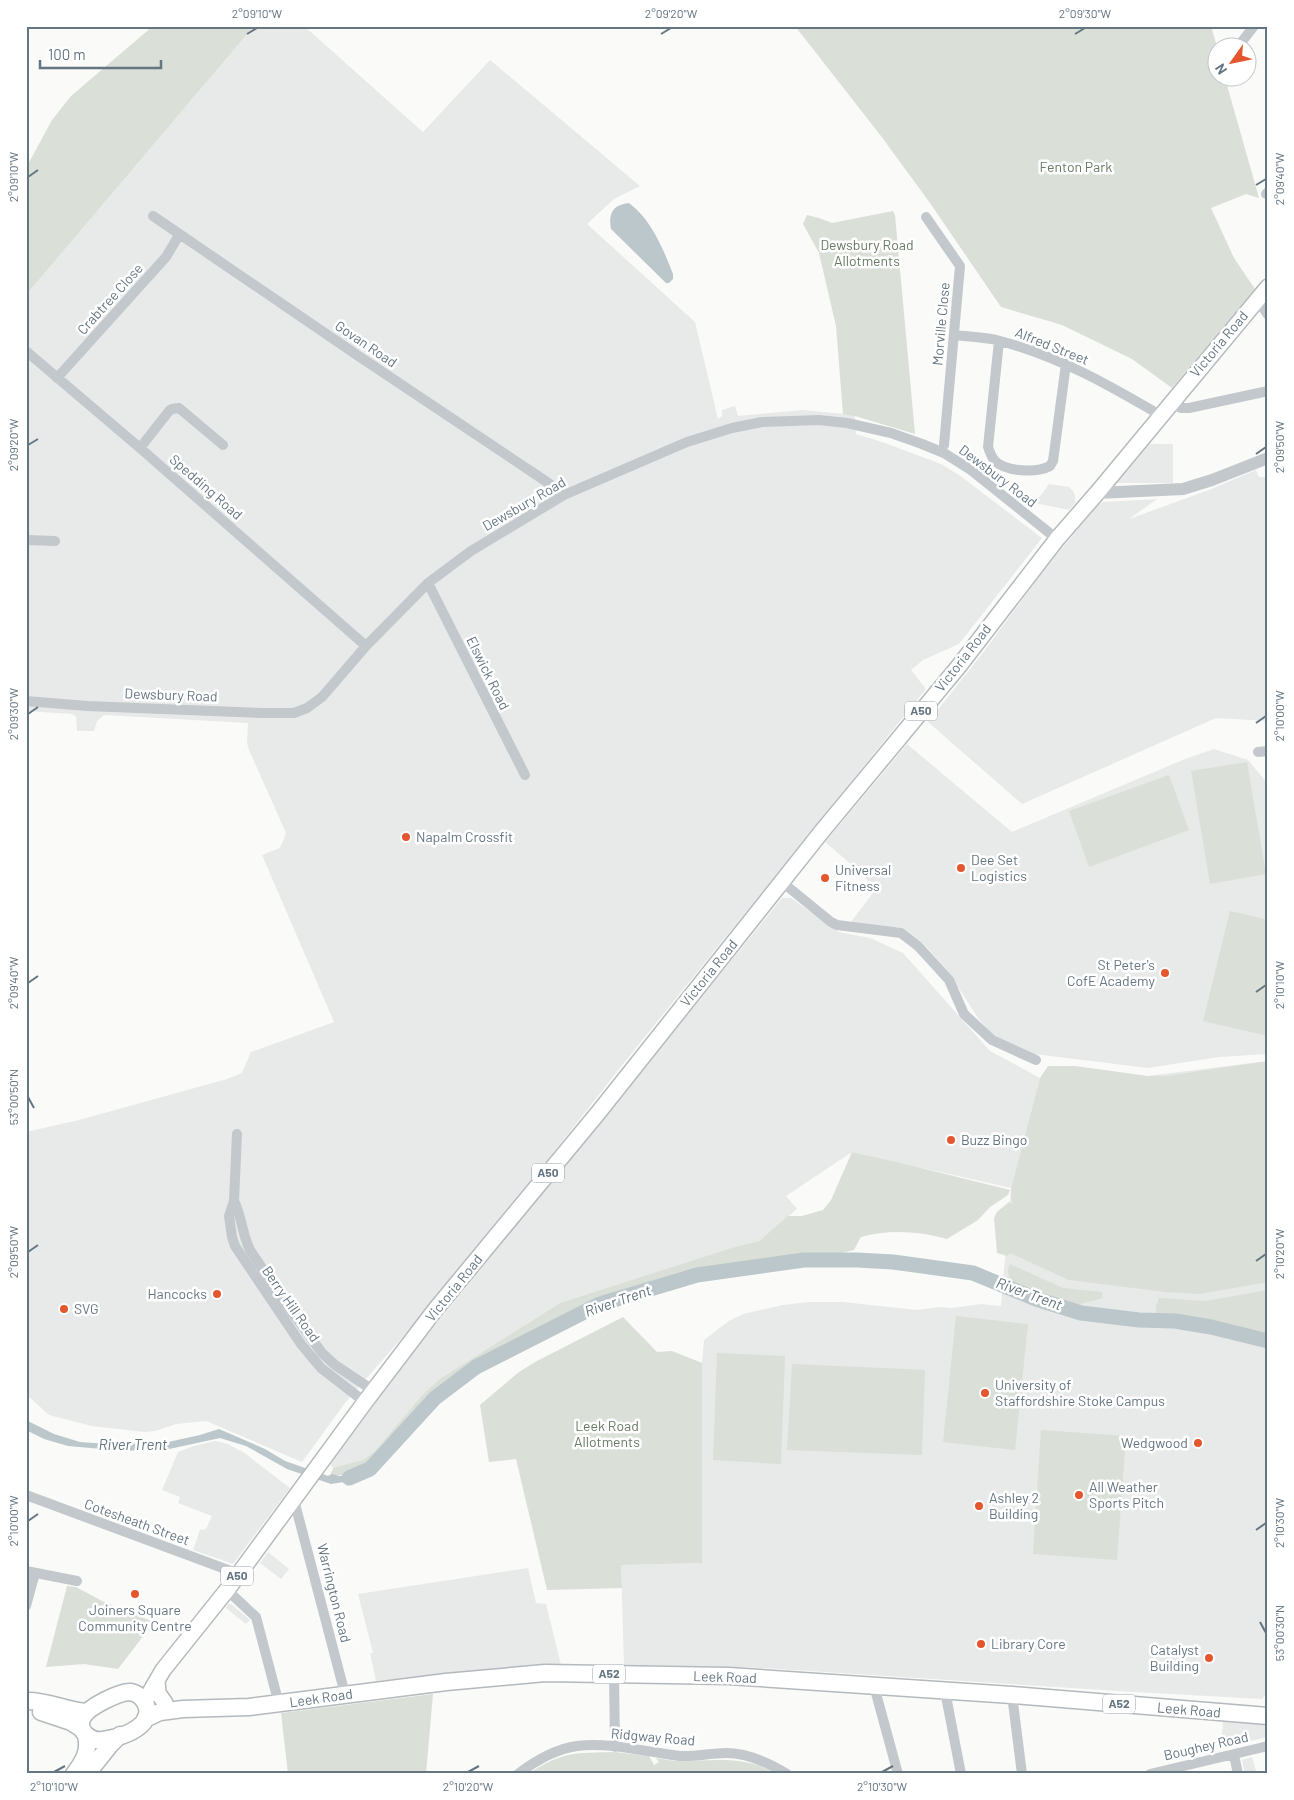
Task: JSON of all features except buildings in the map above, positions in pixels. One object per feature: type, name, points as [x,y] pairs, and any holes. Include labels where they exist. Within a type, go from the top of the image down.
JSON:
[{"type":"highway","name":"Leek Road","points":[[145,1719],[160,1712],[249,1707],[494,1677],[544,1674],[729,1676],[1012,1695],[1268,1716]]},
{"type":"highway","name":"A52","points":[[126,1692],[138,1694],[145,1701]]},
{"type":"highway","points":[[74,1774],[86,1753],[81,1720],[86,1712],[126,1692]]},
{"type":"highway","points":[[26,1701],[49,1703],[86,1712]]},
{"type":"highway","name":"Leek Road","points":[[145,1701],[166,1703],[183,1710]]},
{"type":"highway","points":[[145,1701],[147,1711],[145,1719]]},
{"type":"highway","name":"A52","points":[[26,1706],[71,1722],[98,1740],[135,1729],[145,1719]]},
{"type":"highway","points":[[87,1774],[110,1744],[120,1735]]},
{"type":"main road","name":"Victoria Road","points":[[145,1701],[160,1675],[227,1590],[369,1396],[435,1310],[598,1113],[879,761],[959,666],[1057,539],[1097,494],[1160,415],[1268,286]]},
{"type":"main road","name":"Victoria Road","points":[[126,1692],[160,1675]]},
{"type":"main road","points":[[160,1675],[158,1693],[166,1703]]},
{"type":"street","points":[[1245,38],[1254,26]]},
{"type":"street","name":"Govan Road","points":[[153,216],[548,482],[564,495]]},
{"type":"street","name":"Morville Close","points":[[926,217],[960,266],[944,445]]},
{"type":"street","name":"Crabtree Close","points":[[57,378],[166,258],[179,235]]},
{"type":"street","points":[[1257,299],[1268,315]]},
{"type":"street","name":"Alfred Street","points":[[955,335],[999,341],[1066,364],[1119,391],[1160,415]]},
{"type":"street","points":[[999,341],[988,447],[991,456],[1001,466],[1032,472],[1050,466],[1053,461],[1066,364]]},
{"type":"street","name":"Spedding Road","points":[[26,351],[366,646]]},
{"type":"street","points":[[1170,403],[1180,408],[1189,408],[1268,391]]},
{"type":"street","points":[[140,448],[169,412],[172,409],[179,408],[223,445]]},
{"type":"street","name":"Dewsbury Road","points":[[26,701],[87,706],[294,713],[307,708],[322,697],[366,646],[428,583],[471,551],[564,495],[687,442],[732,428],[762,422],[792,420],[847,423],[891,433],[944,453],[971,470],[1057,539]]},
{"type":"street","points":[[1097,494],[1183,489],[1268,458]]},
{"type":"street","points":[[26,540],[56,541]]},
{"type":"street","name":"Elswick Road","points":[[428,583],[524,775]]},
{"type":"street","points":[[782,882],[837,925],[901,932],[918,946],[949,980],[964,1014],[992,1040],[1036,1060]]},
{"type":"street","name":"Berry Hill Road","points":[[237,1134],[234,1202],[241,1215],[245,1237],[250,1250],[322,1353],[369,1396]]},
{"type":"street","name":"Cotesheath Street","points":[[26,1495],[239,1574]]},
{"type":"street","name":"Warrington Road","points":[[294,1500],[345,1694]]},
{"type":"street","points":[[26,1606],[31,1572],[77,1581]]},
{"type":"street","points":[[227,1590],[256,1617],[278,1704]]},
{"type":"street","points":[[614,1674],[615,1746]]},
{"type":"street","points":[[874,1686],[898,1774]]},
{"type":"street","points":[[944,1691],[961,1774]]},
{"type":"street","points":[[1012,1695],[1022,1774]]},
{"type":"street","name":"Ridgway Road","points":[[518,1774],[552,1753],[578,1746],[615,1746],[683,1756],[727,1753],[742,1755],[771,1764],[787,1774]]},
{"type":"street","name":"Boughey Road","points":[[1150,1774],[1166,1772],[1268,1746]]},
{"type":"street","points":[[1234,1755],[1238,1774]]},
{"type":"shaded area","points":[[254,26],[304,26],[423,132],[490,60],[640,186],[614,199],[587,224],[695,322],[718,419],[722,416],[722,410],[735,406],[738,416],[803,410],[855,415],[856,434],[941,464],[959,475],[1042,538],[959,644],[923,660],[911,670],[926,689],[627,1059],[462,1269],[345,1403],[302,1462],[206,1421],[176,1424],[155,1431],[144,1432],[92,1426],[49,1415],[26,1394],[26,1132],[79,1120],[227,1079],[242,1073],[251,1052],[334,1022],[262,855],[280,848],[286,833],[249,750],[247,743],[248,723],[104,715],[97,721],[94,731],[77,731],[76,717],[72,714],[26,711],[26,295]]},
{"type":"shaded area","points":[[1148,444],[1173,444],[1173,483],[1115,483]]},
{"type":"shaded area","points":[[1256,470],[1259,477],[1268,477],[1268,721],[1216,718],[1022,804],[928,722],[982,654],[1040,575],[1097,506],[1103,502],[1157,499],[1129,519],[1209,490]]},
{"type":"shaded area","points":[[1049,484],[1069,487],[1073,491],[1075,503],[1069,510],[1035,503]]},
{"type":"shaded area","name":"St Peter's CofE Academy","points":[[907,744],[1012,832],[1185,759],[1214,749],[1248,760],[1268,784],[1268,1054],[1219,1057],[1148,1068],[1026,1053],[995,1038],[978,1018],[947,970],[922,942],[903,928],[851,922],[876,889],[825,842]]},
{"type":"shaded area","name":"University of Staffordshire Stoke Campus","points":[[782,898],[791,898],[839,932],[870,938],[903,953],[990,1051],[1040,1078],[1017,1167],[1048,1066],[1096,1069],[1147,1076],[1268,1061],[1268,1697],[1264,1696],[1262,1699],[1134,1692],[745,1667],[624,1665],[621,1565],[702,1563],[702,1363],[704,1340],[729,1321],[743,1314],[783,1305],[810,1302],[843,1302],[917,1310],[981,1304],[1001,1306],[1011,1188],[852,1152],[786,1196],[797,1209],[759,1241],[560,1303],[441,1378],[424,1393],[374,1452],[363,1460],[333,1468],[330,1464],[411,1355]]},
{"type":"shaded area","points":[[215,1441],[228,1444],[243,1452],[290,1488],[233,1564],[193,1550],[200,1530],[206,1529],[212,1516],[178,1503],[180,1497],[162,1490],[178,1452]]},
{"type":"shaded area","points":[[268,1552],[289,1569],[281,1579],[260,1563]]},
{"type":"shaded area","points":[[528,1568],[536,1603],[546,1604],[561,1665],[376,1681],[370,1653],[373,1653],[358,1594]]},
{"type":"shaded area","points":[[228,1604],[231,1604],[250,1620],[246,1624],[226,1608]]},
{"type":"shaded area","points":[[1223,1721],[1268,1724],[1268,1737],[1221,1748]]},
{"type":"shaded area","points":[[1252,1757],[1257,1774],[1245,1774],[1242,1760]]},
{"type":"green space","points":[[153,26],[254,26],[26,295],[26,168],[52,120],[71,96]]},
{"type":"green space","name":"Fenton Park","points":[[795,26],[1211,26],[1214,38],[1206,38],[1206,88],[1228,88],[1259,198],[1246,194],[1211,208],[1234,258],[1255,289],[1172,388],[1132,359],[1062,325],[1001,307],[930,203],[881,136]]},
{"type":"green space","name":"Dewsbury Road Allotments","points":[[893,211],[895,215],[915,434],[843,414],[836,326],[819,253],[803,224],[807,215],[832,223]]},
{"type":"green space","points":[[1247,762],[1266,874],[1210,884],[1191,771]]},
{"type":"green space","points":[[1169,775],[1189,830],[1089,867],[1069,811]]},
{"type":"green space","points":[[1230,911],[1268,920],[1268,1036],[1203,1021]]},
{"type":"green space","points":[[1268,1061],[1268,1282],[1199,1294],[1165,1292],[1069,1280],[1010,1253],[1007,1256],[997,1253],[994,1218],[997,1212],[1009,1202],[1012,1204],[1011,1189],[1040,1078],[1048,1066],[1075,1066],[1147,1076],[1166,1076]]},
{"type":"green space","points":[[852,1152],[1010,1190],[1008,1195],[990,1207],[978,1220],[947,1239],[926,1234],[904,1232],[872,1234],[861,1237],[854,1250],[837,1254],[775,1258],[693,1273],[643,1286],[595,1302],[562,1316],[462,1373],[431,1397],[390,1445],[361,1470],[351,1474],[330,1476],[333,1468],[363,1460],[374,1452],[424,1393],[441,1378],[560,1303],[759,1241],[788,1216],[802,1216],[823,1210],[831,1200]]},
{"type":"green space","points":[[1010,1264],[1063,1288],[1102,1292],[1102,1298],[1077,1306],[1041,1297],[1009,1279],[1008,1269]]},
{"type":"green space","points":[[1268,1290],[1268,1335],[1188,1322],[1156,1313],[1159,1298],[1205,1301]]},
{"type":"green space","points":[[956,1316],[1028,1324],[1015,1450],[943,1442]]},
{"type":"green space","name":"Leek Road Allotments","points":[[623,1317],[657,1352],[672,1351],[702,1363],[702,1563],[621,1565],[622,1588],[547,1590],[516,1459],[489,1462],[480,1405],[519,1372],[535,1362]]},
{"type":"green space","points":[[717,1353],[785,1356],[781,1464],[713,1460]]},
{"type":"green space","points":[[792,1364],[925,1370],[922,1455],[787,1450]]},
{"type":"green space","name":"All Weather Sports Pitch","points":[[1041,1430],[1126,1436],[1117,1560],[1033,1554]]},
{"type":"green space","points":[[67,1586],[76,1587],[104,1602],[154,1622],[118,1669],[84,1664],[46,1667]]},
{"type":"green space","points":[[433,1694],[426,1774],[288,1774],[281,1713]]},
{"type":"green space","points":[[615,1752],[649,1756],[654,1765],[659,1762],[656,1758],[677,1761],[730,1760],[753,1764],[776,1774],[528,1774],[560,1757],[579,1753]]},
{"type":"water","points":[[629,203],[644,218],[661,245],[673,274],[673,279],[669,283],[666,283],[611,229],[610,218],[615,208]]},
{"type":"water","points":[[1210,1323],[1268,1338],[1268,1345],[1209,1329]]},
{"type":"water","points":[[26,1420],[54,1434],[80,1442],[94,1443],[159,1444],[219,1429],[265,1449],[285,1461],[328,1476],[332,1474],[340,1476],[351,1474],[361,1470],[372,1472],[357,1480],[331,1484],[287,1469],[246,1446],[220,1438],[160,1451],[125,1451],[68,1446],[44,1439],[26,1430]]},
{"type":"waterway","name":"River Trent","points":[[349,1478],[370,1469],[435,1398],[476,1367],[600,1304],[697,1275],[804,1260],[893,1262],[973,1273],[1036,1299],[1081,1313],[1139,1320],[1175,1321],[1211,1327],[1268,1341]]},
{"type":"place","name":"Napalm Crossfit","points":[[406,837]]},
{"type":"place","name":"Dee Set Logistics","points":[[961,868]]},
{"type":"place","name":"Universal Fitness","points":[[825,878]]},
{"type":"place","name":"St Peter's CofE Academy","points":[[1165,973]]},
{"type":"place","name":"Buzz Bingo","points":[[951,1140]]},
{"type":"place","name":"Hancocks","points":[[217,1294]]},
{"type":"place","name":"SVG","points":[[64,1309]]},
{"type":"place","name":"University of Staffordshire Stoke Campus","points":[[985,1393]]},
{"type":"place","name":"Wedgwood","points":[[1198,1443]]},
{"type":"place","name":"All Weather Sports Pitch","points":[[1079,1495]]},
{"type":"place","name":"Ashley 2 Building","points":[[979,1506]]},
{"type":"place","name":"Joiners Square Community Centre","points":[[135,1594]]},
{"type":"place","name":"Library Core","points":[[981,1644]]},
{"type":"place","name":"Catalyst Building","points":[[1209,1658]]}]
